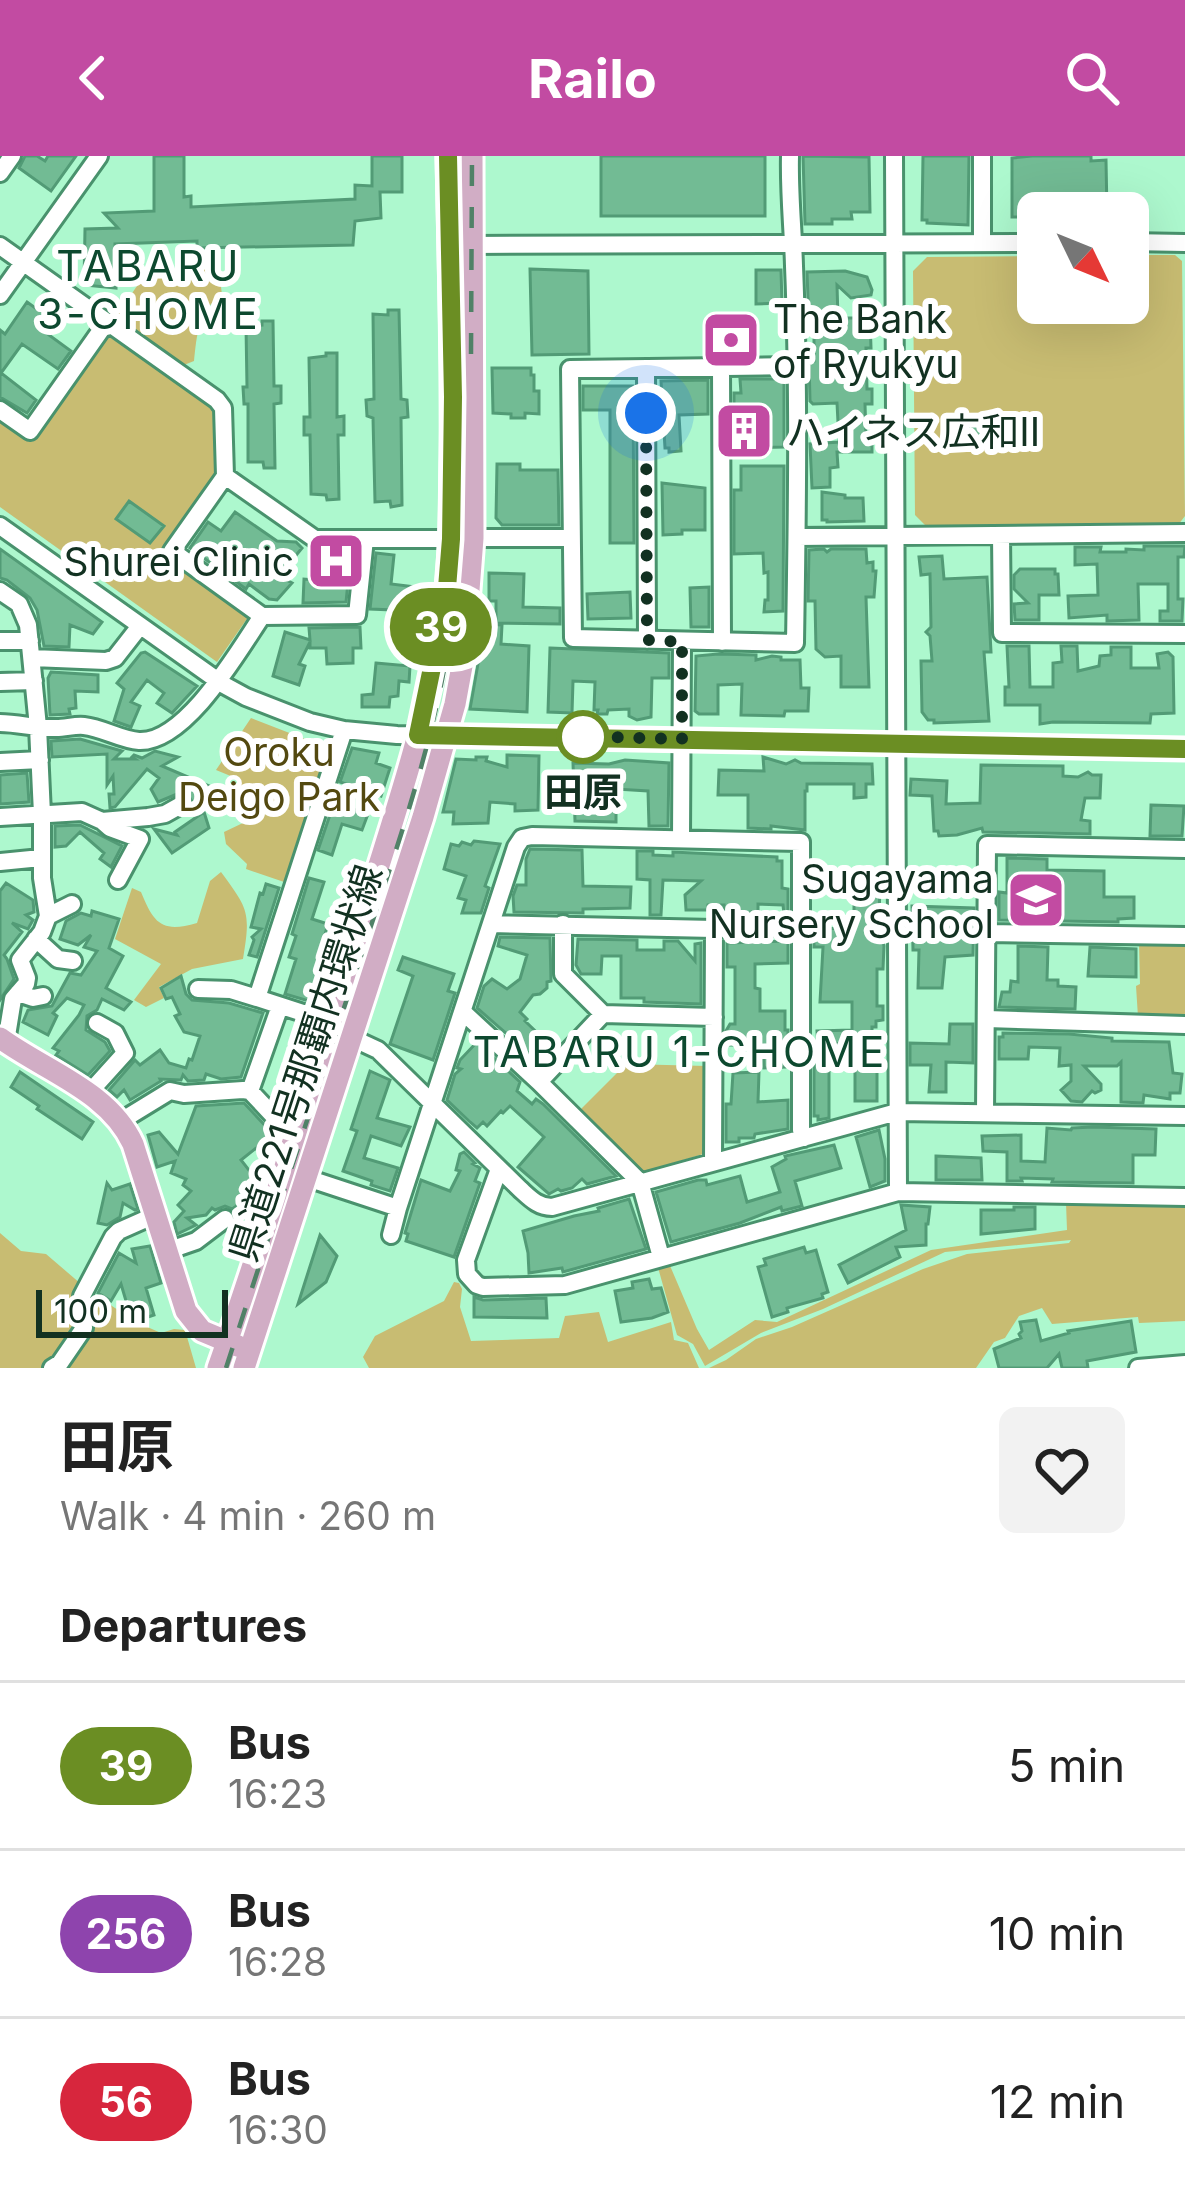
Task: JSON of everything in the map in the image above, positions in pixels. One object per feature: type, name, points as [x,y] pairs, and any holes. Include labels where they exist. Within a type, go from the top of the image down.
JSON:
[{"type":"main road","name":"県道221号那覇内環状線","points":[[121,1120],[186,1310],[202,1331],[227,1342],[247,1359],[448,735],[464,655],[448,156]]},
{"type":"main road","name":"県道221号那覇内環状線","points":[[218,1368],[418,735],[462,538],[472,156]]},
{"type":"main road","points":[[3,1040],[121,1120]]},
{"type":"street","points":[[0,173],[12,156]]},
{"type":"street","points":[[0,295],[99,156]]},
{"type":"street","points":[[790,156],[795,366],[797,537],[795,643],[573,638],[570,369],[795,366]]},
{"type":"street","points":[[894,156],[898,1192]]},
{"type":"street","points":[[982,156],[982,243]]},
{"type":"street","points":[[1149,242],[1185,243]]},
{"type":"street","points":[[471,245],[1017,243]]},
{"type":"street","points":[[0,246],[220,404],[225,476],[172,551],[262,616],[357,615],[365,539]]},
{"type":"street","points":[[0,410],[29,431],[106,323]]},
{"type":"street","points":[[721,367],[722,642]]},
{"type":"street","points":[[646,368],[647,640]]},
{"type":"street","points":[[225,476],[315,539],[571,538]]},
{"type":"street","points":[[0,526],[218,680],[281,713],[344,730],[1185,749]]},
{"type":"street","points":[[797,537],[1185,533]]},
{"type":"street","points":[[1001,535],[1002,633],[1185,634]]},
{"type":"street","points":[[0,591],[25,614],[31,650],[47,916],[42,932],[20,960],[26,984],[13,999],[3,1040]]},
{"type":"street","points":[[0,723],[53,729],[87,726],[140,741],[152,738],[181,723],[262,616]]},
{"type":"street","points":[[0,641],[106,661],[115,658],[140,626]]},
{"type":"street","points":[[681,839],[682,642]]},
{"type":"street","points":[[0,682],[34,680]]},
{"type":"street","points":[[257,998],[344,730]]},
{"type":"street","points":[[0,762],[40,760]]},
{"type":"street","points":[[102,821],[165,814],[181,805]]},
{"type":"street","points":[[0,817],[82,812],[140,839],[118,880]]},
{"type":"street","points":[[391,1235],[522,838],[801,842],[804,1138]]},
{"type":"street","points":[[985,1113],[987,845],[1185,849]]},
{"type":"street","points":[[0,862],[41,858]]},
{"type":"street","points":[[47,916],[72,904]]},
{"type":"street","points":[[491,924],[802,926]]},
{"type":"street","points":[[563,924],[563,974],[603,1014],[714,1017]]},
{"type":"street","points":[[713,1162],[714,928]]},
{"type":"street","points":[[988,933],[1185,936]]},
{"type":"street","points":[[36,939],[58,959],[73,961]]},
{"type":"street","points":[[198,988],[231,990],[331,1022]]},
{"type":"street","points":[[18,993],[43,996]]},
{"type":"street","points":[[250,1090],[280,1006]]},
{"type":"street","points":[[463,1012],[640,1182],[661,1257]]},
{"type":"street","points":[[539,1082],[603,1014]]},
{"type":"street","points":[[987,1019],[1185,1025]]},
{"type":"street","points":[[88,1094],[125,1053],[115,1033],[97,1023]]},
{"type":"street","points":[[350,1037],[378,1050],[544,1207],[897,1112],[1185,1116]]},
{"type":"street","points":[[121,1120],[170,1091],[250,1090]]},
{"type":"street","points":[[250,1090],[280,1123]]},
{"type":"street","points":[[499,1169],[466,1260],[466,1274],[477,1285],[565,1285],[898,1192],[1185,1197]]},
{"type":"street","points":[[304,1177],[398,1208]]},
{"type":"street","points":[[52,1368],[84,1328],[82,1296],[113,1237],[155,1215]]},
{"type":"street","points":[[166,1251],[196,1241],[225,1219]]},
{"type":"street","points":[[1138,1368],[1185,1364]]},
{"type":"green space","points":[[1149,255],[1175,255],[1182,261],[1185,516],[1178,525],[926,526],[915,515],[913,271],[927,257],[1017,256],[1017,324],[1149,324]]},
{"type":"green space","points":[[218,262],[222,295],[203,316],[194,361],[184,365],[115,316],[154,267],[182,269]]},
{"type":"green space","points":[[104,337],[211,407],[216,417],[216,478],[164,552],[251,613],[217,662],[0,507],[0,418],[32,440]]},
{"type":"green space","name":"Oroku Deigo Park","points":[[251,718],[325,743],[330,751],[287,883],[246,869],[247,864],[226,844],[224,832],[245,822],[238,779],[216,770]]},
{"type":"green space","points":[[221,872],[245,911],[243,959],[192,969],[159,987],[164,998],[146,1007],[134,1000],[161,964],[115,939],[132,888],[141,892],[155,919],[167,926],[185,926],[197,923],[210,881]]},
{"type":"green space","points":[[1185,942],[1185,1020],[1138,1017],[1139,943]]},
{"type":"green space","points":[[626,1064],[707,1066],[707,1153],[642,1172],[579,1111]]},
{"type":"green space","points":[[1185,1194],[1185,1321],[1139,1323],[1138,1317],[1052,1324],[1042,1308],[1019,1316],[976,1368],[709,1368],[756,1339],[923,1269],[967,1254],[1071,1240],[945,1252],[761,1333],[705,1366],[693,1344],[677,1335],[657,1264],[668,1261],[709,1350],[755,1320],[777,1322],[931,1250],[1067,1230],[1066,1203]]},
{"type":"green space","points":[[0,1233],[21,1251],[46,1254],[136,1322],[161,1333],[185,1330],[196,1368],[0,1368]]},
{"type":"green space","points":[[454,1282],[462,1289],[460,1307],[471,1341],[559,1338],[565,1316],[599,1312],[608,1342],[671,1322],[674,1340],[688,1343],[699,1368],[369,1368],[363,1357],[375,1336],[444,1301]]},
{"type":"building","points":[[25,156],[45,161],[48,156],[76,156],[51,191],[19,168]]},
{"type":"building","points":[[154,156],[184,156],[184,197],[191,196],[191,207],[355,199],[355,185],[372,186],[372,156],[402,156],[402,192],[380,192],[381,218],[355,221],[353,245],[197,248],[197,241],[115,244],[116,288],[84,285],[85,229],[118,228],[104,213],[154,211]]},
{"type":"building","points":[[601,156],[765,156],[765,216],[601,216]]},
{"type":"building","points":[[803,156],[869,157],[870,212],[851,212],[852,219],[832,219],[832,224],[805,224]]},
{"type":"building","points":[[923,156],[969,156],[968,225],[922,220]]},
{"type":"building","points":[[1091,156],[1091,161],[1106,160],[1107,192],[1017,192],[1017,217],[1012,217],[1012,158]]},
{"type":"building","points":[[530,269],[588,271],[589,354],[532,355]]},
{"type":"building","points":[[756,270],[781,270],[782,303],[756,304]]},
{"type":"building","points":[[845,271],[867,277],[872,290],[871,295],[851,298],[837,285],[838,318],[870,318],[871,348],[866,348],[872,404],[865,404],[866,436],[872,436],[872,452],[837,452],[838,467],[830,468],[830,487],[812,488],[810,444],[839,442],[841,422],[837,403],[810,401],[814,326],[809,326],[807,272]]},
{"type":"building","points":[[27,302],[49,312],[38,327],[71,351],[58,369],[22,344],[1,373],[36,400],[27,413],[0,397],[0,330],[5,334]]},
{"type":"building","points":[[388,310],[399,310],[401,399],[407,400],[408,417],[401,418],[402,505],[391,507],[390,501],[375,502],[373,418],[367,416],[366,400],[374,399],[373,314],[388,315]]},
{"type":"building","points":[[262,321],[273,321],[274,386],[281,386],[281,403],[274,404],[275,468],[248,462],[248,404],[244,404],[243,387],[247,387],[246,326],[262,325]]},
{"type":"building","name":"The Bank of Ryukyu","points":[[752,323],[754,353],[711,354],[709,326]]},
{"type":"building","points":[[337,353],[337,417],[344,416],[344,435],[338,435],[339,499],[327,500],[326,495],[311,494],[310,435],[304,435],[304,417],[310,417],[309,358]]},
{"type":"building","points":[[492,368],[531,368],[534,391],[539,391],[539,414],[511,418],[511,414],[493,413]]},
{"type":"building","points":[[740,379],[784,379],[784,447],[734,448],[734,393],[741,393]]},
{"type":"building","points":[[708,380],[708,414],[679,415],[681,451],[669,452],[661,381]]},
{"type":"building","points":[[583,386],[633,386],[634,543],[610,543],[610,410],[583,410]]},
{"type":"building","points":[[994,419],[994,439],[958,441],[958,421]]},
{"type":"building","points":[[497,464],[520,464],[520,470],[558,470],[559,525],[502,525],[496,518]]},
{"type":"building","points":[[741,466],[784,466],[783,611],[764,612],[768,572],[764,573],[763,553],[734,554],[734,490],[741,490]]},
{"type":"building","points":[[662,483],[705,488],[705,530],[663,535]]},
{"type":"building","points":[[822,492],[863,498],[864,521],[822,520]]},
{"type":"building","points":[[129,501],[164,526],[150,543],[116,519]]},
{"type":"building","points":[[235,512],[277,541],[296,542],[302,548],[279,576],[292,583],[277,600],[249,584],[246,589],[190,548],[208,522],[221,531]]},
{"type":"building","points":[[1144,546],[1185,546],[1184,557],[1178,557],[1182,621],[1160,621],[1160,611],[1168,611],[1168,584],[1138,584],[1139,620],[1107,621],[1107,615],[1069,618],[1068,596],[1098,595],[1097,564],[1075,565],[1075,547],[1126,552],[1144,550]]},
{"type":"building","points":[[0,549],[102,622],[93,634],[70,625],[69,647],[44,646],[30,598],[0,578]]},
{"type":"building","points":[[866,549],[867,563],[873,562],[876,571],[874,597],[866,597],[869,687],[841,687],[841,656],[825,657],[816,649],[815,601],[808,601],[809,550]]},
{"type":"building","points":[[332,553],[351,554],[346,602],[303,603],[304,579],[329,581]]},
{"type":"building","points":[[376,553],[394,555],[391,584],[424,588],[420,623],[393,621],[393,610],[370,609]]},
{"type":"building","points":[[942,556],[944,579],[987,577],[991,652],[984,652],[989,721],[934,723],[922,712],[921,661],[932,661],[926,632],[931,627],[930,574],[921,575],[919,557]]},
{"type":"building","points":[[1020,569],[1055,569],[1058,574],[1059,595],[1039,595],[1039,620],[1015,620],[1014,604],[1028,603],[1014,589],[1014,575]]},
{"type":"building","points":[[489,573],[524,574],[523,607],[560,608],[560,624],[496,623],[496,601],[489,601]]},
{"type":"building","points":[[709,587],[709,627],[691,627],[690,588]]},
{"type":"building","points":[[630,592],[631,618],[588,619],[587,594]]},
{"type":"building","points":[[485,624],[502,625],[501,644],[529,646],[527,712],[470,709]]},
{"type":"building","points":[[360,627],[361,648],[353,648],[353,663],[327,664],[326,648],[310,648],[310,642],[299,664],[305,666],[299,685],[273,676],[285,632],[310,640],[309,628]]},
{"type":"building","points":[[1007,646],[1029,646],[1030,687],[1053,687],[1053,663],[1062,662],[1061,646],[1077,646],[1078,671],[1099,666],[1100,656],[1111,655],[1111,647],[1131,647],[1131,668],[1159,668],[1157,654],[1168,652],[1173,657],[1174,713],[1151,714],[1150,723],[1040,724],[1040,705],[1005,705]]},
{"type":"building","points":[[550,648],[669,653],[669,678],[652,678],[651,717],[637,720],[629,716],[629,709],[597,714],[595,682],[573,681],[572,713],[548,712]]},
{"type":"building","points":[[145,652],[197,686],[172,713],[157,703],[164,693],[147,680],[131,702],[140,706],[131,727],[114,721],[124,689],[117,683]]},
{"type":"building","points":[[696,656],[800,660],[801,688],[809,688],[808,711],[741,715],[742,684],[718,685],[718,714],[699,714],[695,711]]},
{"type":"building","points":[[376,663],[410,666],[409,682],[399,681],[398,696],[390,697],[389,707],[362,707],[362,695],[373,694]]},
{"type":"building","points":[[51,672],[98,675],[98,692],[75,691],[76,708],[69,709],[70,714],[50,715]]},
{"type":"building","points":[[80,739],[122,751],[114,759],[142,758],[155,751],[178,757],[162,766],[214,788],[205,808],[182,792],[158,802],[151,789],[159,778],[147,769],[110,808],[113,776],[107,785],[107,754],[52,757],[51,741]]},
{"type":"building","points":[[352,748],[379,753],[376,763],[390,768],[381,796],[340,782]]},
{"type":"building","points":[[507,755],[539,756],[538,810],[515,811],[515,804],[490,802],[488,823],[453,824],[454,812],[443,812],[456,759],[487,757],[486,761],[507,767]]},
{"type":"building","points":[[763,757],[786,764],[795,760],[872,764],[873,784],[866,784],[866,797],[854,798],[854,784],[807,784],[805,830],[748,828],[748,795],[718,795],[719,770],[764,771]]},
{"type":"building","points":[[573,763],[669,763],[668,826],[649,826],[648,791],[616,789],[616,822],[575,821]]},
{"type":"building","points":[[981,765],[1063,766],[1063,776],[1101,775],[1100,798],[1085,798],[1081,820],[1090,821],[1090,834],[983,832],[982,828],[939,836],[934,831],[932,796],[910,795],[911,779],[947,781],[946,804],[980,803]]},
{"type":"building","points":[[27,773],[29,802],[0,804],[0,775]]},
{"type":"building","points":[[334,803],[368,814],[362,830],[342,824],[332,855],[318,850]]},
{"type":"building","points":[[1151,805],[1184,806],[1182,836],[1150,836]]},
{"type":"building","points":[[204,812],[209,828],[172,853],[154,829],[177,835]]},
{"type":"building","points":[[80,825],[122,846],[111,867],[100,859],[104,853],[80,832],[66,846],[55,847],[55,826]]},
{"type":"building","points":[[451,844],[500,844],[481,913],[462,913],[466,900],[458,898],[466,876],[444,869]]},
{"type":"building","points":[[530,849],[582,850],[583,886],[631,887],[630,908],[514,912],[517,885],[526,885]]},
{"type":"building","points":[[637,851],[777,857],[782,861],[782,888],[788,889],[788,914],[783,905],[758,904],[758,912],[751,914],[724,915],[724,905],[686,910],[685,895],[701,881],[663,880],[661,915],[650,915],[650,880],[637,879]]},
{"type":"building","points":[[1007,858],[1047,859],[1047,870],[1104,871],[1104,897],[1134,897],[1134,918],[1118,922],[999,920],[999,892],[1007,893]]},
{"type":"building","points":[[309,878],[324,882],[312,919],[328,924],[321,948],[331,952],[312,1002],[285,994],[296,959],[289,957],[296,936],[292,934]]},
{"type":"building","points":[[6,883],[33,900],[34,912],[26,915],[33,920],[28,929],[12,923],[22,932],[4,955],[14,979],[0,1000],[0,891]]},
{"type":"building","points":[[266,884],[279,888],[257,957],[249,955],[252,937],[261,929],[251,927]]},
{"type":"building","points":[[880,889],[884,946],[883,969],[877,969],[877,1006],[883,1006],[883,1020],[872,1027],[877,1101],[855,1101],[855,1048],[850,1043],[829,1044],[829,1118],[818,1120],[814,1116],[817,1031],[852,1030],[852,1002],[820,1002],[823,947],[814,947],[814,929],[854,928],[856,890]]},
{"type":"building","points":[[912,906],[974,908],[973,955],[945,957],[942,988],[918,988],[919,950],[913,950]]},
{"type":"building","points":[[92,911],[119,919],[109,948],[123,956],[106,988],[131,1002],[124,1010],[102,999],[87,1016],[86,1030],[110,1051],[88,1075],[56,1055],[59,1051],[53,1048],[84,1005],[67,998],[53,1013],[57,1016],[48,1035],[23,1022],[28,1010],[52,1006],[70,973],[81,975],[97,951],[84,947],[91,935],[78,945],[60,939],[66,921],[81,913],[91,916]]},
{"type":"building","points":[[500,937],[550,938],[551,981],[520,1012],[553,1048],[540,1063],[477,1008],[484,986],[492,979],[507,989],[520,979],[527,955],[498,946]]},
{"type":"building","points":[[578,939],[637,940],[637,950],[664,950],[664,941],[678,941],[695,961],[695,944],[701,943],[701,1004],[621,998],[621,956],[602,956],[601,974],[581,974],[576,965]]},
{"type":"building","points":[[788,941],[788,963],[755,964],[760,1011],[785,1011],[788,1030],[788,1064],[764,1068],[763,1045],[726,1045],[726,1031],[735,1024],[735,967],[727,967],[727,943]]},
{"type":"building","points":[[1018,946],[1048,947],[1047,980],[1076,987],[1075,1009],[999,1007],[1002,992],[1010,992],[1011,981],[1018,982]]},
{"type":"building","points":[[1090,947],[1136,949],[1136,977],[1088,976]]},
{"type":"building","points":[[403,957],[454,974],[448,991],[455,993],[433,1060],[390,1044],[413,976],[398,970]]},
{"type":"building","points":[[181,976],[192,1000],[229,1003],[263,1013],[241,1077],[221,1079],[206,1074],[204,1080],[188,1081],[183,1075],[181,1080],[160,1079],[130,1100],[124,1090],[117,1097],[109,1090],[135,1060],[140,1065],[160,1050],[169,1063],[186,1068],[192,1060],[200,1036],[184,1032],[172,997],[166,999],[161,988]]},
{"type":"building","points":[[950,1024],[973,1024],[973,1063],[946,1062],[946,1092],[929,1092],[931,1065],[910,1065],[910,1043],[949,1044]]},
{"type":"building","points":[[1003,1033],[1169,1042],[1173,1073],[1182,1074],[1180,1093],[1170,1093],[1170,1099],[1144,1095],[1143,1103],[1121,1102],[1121,1062],[1084,1066],[1101,1090],[1092,1091],[1082,1102],[1071,1101],[1061,1090],[1071,1081],[1071,1065],[1059,1066],[1060,1048],[1029,1047],[1028,1059],[999,1059]]},
{"type":"building","points":[[477,1042],[520,1082],[517,1091],[532,1104],[536,1099],[543,1104],[616,1176],[587,1184],[582,1179],[572,1188],[549,1194],[518,1167],[544,1137],[510,1106],[487,1126],[483,1122],[477,1128],[447,1100],[461,1069],[457,1068],[460,1060]]},
{"type":"building","points":[[370,1071],[390,1080],[377,1118],[410,1127],[401,1146],[371,1136],[364,1158],[398,1168],[390,1191],[343,1171]]},
{"type":"building","points":[[20,1072],[93,1122],[82,1139],[11,1087]]},
{"type":"building","points":[[759,1072],[758,1102],[788,1100],[788,1129],[726,1142],[726,1104],[731,1104],[733,1073]]},
{"type":"building","points":[[244,1103],[272,1133],[241,1160],[259,1183],[254,1195],[232,1209],[212,1208],[206,1215],[187,1218],[196,1225],[177,1234],[174,1222],[184,1211],[178,1205],[191,1191],[183,1185],[186,1179],[171,1173],[175,1161],[157,1167],[148,1135],[159,1132],[178,1154],[196,1106]]},
{"type":"building","points":[[1047,1128],[1156,1129],[1155,1155],[1133,1155],[1133,1183],[1007,1181],[1007,1152],[983,1151],[982,1136],[1021,1135],[1021,1161],[1045,1162]]},
{"type":"building","points":[[879,1130],[885,1181],[870,1187],[856,1137]]},
{"type":"building","points":[[834,1145],[841,1168],[795,1181],[802,1206],[782,1211],[781,1207],[671,1242],[656,1192],[698,1180],[706,1180],[707,1185],[740,1176],[747,1202],[780,1192],[772,1167],[785,1156]]},
{"type":"building","points":[[464,1152],[480,1168],[475,1181],[480,1183],[454,1257],[406,1241],[421,1180],[450,1191]]},
{"type":"building","points":[[936,1156],[981,1158],[982,1180],[936,1180]]},
{"type":"building","points":[[107,1183],[112,1190],[130,1184],[138,1209],[123,1203],[120,1217],[107,1225],[98,1223]]},
{"type":"building","points":[[629,1199],[646,1249],[563,1272],[562,1268],[529,1273],[523,1231]]},
{"type":"building","points":[[901,1205],[930,1207],[926,1245],[896,1247],[900,1257],[848,1283],[839,1265],[906,1230]]},
{"type":"building","points":[[1035,1207],[1035,1229],[981,1234],[981,1210]]},
{"type":"building","points":[[320,1235],[337,1256],[326,1282],[298,1304]]},
{"type":"building","points":[[150,1246],[161,1283],[146,1288],[154,1315],[136,1321],[121,1284],[111,1301],[98,1293],[119,1253],[136,1263],[132,1249]]},
{"type":"building","points":[[804,1247],[806,1253],[816,1250],[828,1292],[772,1317],[758,1267],[766,1265],[764,1259]]},
{"type":"building","points":[[649,1279],[652,1289],[661,1288],[668,1312],[621,1322],[615,1291]]},
{"type":"building","points":[[474,1297],[546,1298],[547,1318],[474,1317]]},
{"type":"building","points":[[1036,1320],[1041,1341],[1068,1331],[1131,1321],[1136,1352],[1087,1361],[1088,1368],[1062,1368],[1059,1354],[1047,1368],[999,1368],[994,1349],[1021,1338],[1020,1322]]},
{"type":"railway","points":[[226,1368],[402,832],[438,701],[453,611],[460,497],[450,156]]},
{"type":"railway","points":[[471,354],[472,156]]},
{"type":"bus line","name":"39","points":[[448,156],[451,539],[446,600],[418,735],[1185,749]]},
{"type":"place","name":"The Bank of Ryukyu","points":[[731,340]]},
{"type":"place","name":"ハイネス広和Ⅱ","points":[[744,431]]},
{"type":"place","name":"Shurei Clinic","points":[[336,561]]},
{"type":"place","name":"田原","points":[[583,737]]},
{"type":"place","name":"Sugayama Nursery School","points":[[1036,900]]},
{"type":"district","name":"TABARU 3-CHOME","points":[[149,289]]},
{"type":"district","name":"TABARU 1-CHOME","points":[[680,1051]]},
{"type":"route","points":[[583,737],[568,736],[682,739],[682,642],[647,640],[646,413]]}]
